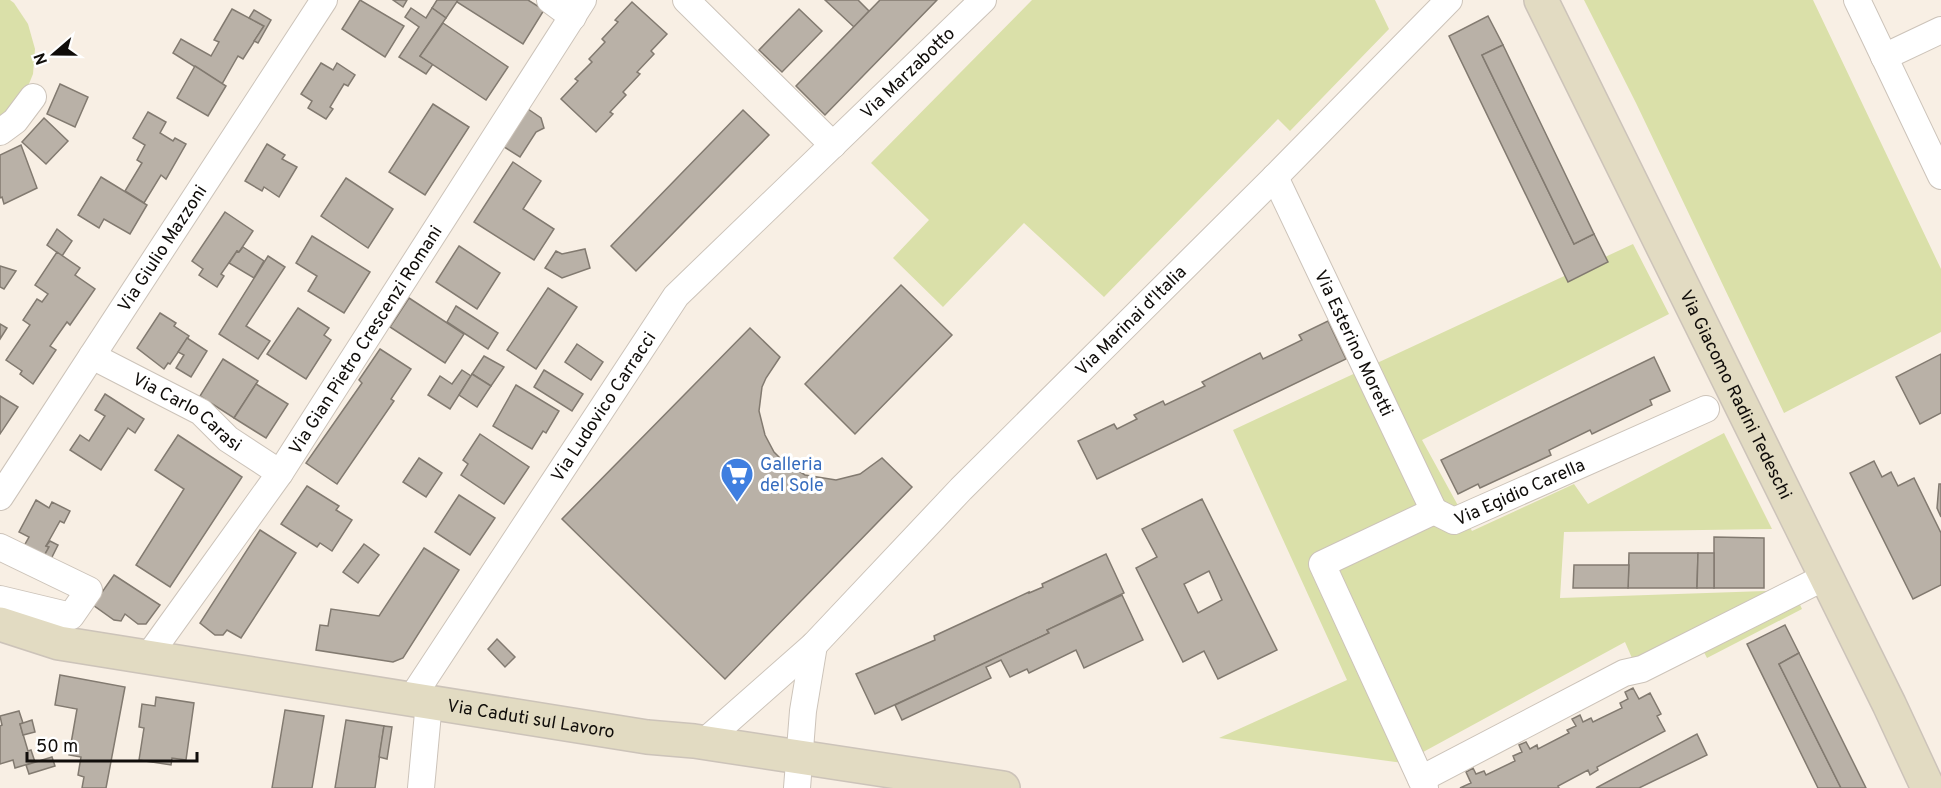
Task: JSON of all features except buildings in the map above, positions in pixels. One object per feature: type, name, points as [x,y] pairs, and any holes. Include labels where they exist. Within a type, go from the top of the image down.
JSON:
[{"type":"main road","name":"Via Giacomo Radini Tedeschi","points":[[1541,0],[1928,788]]},
{"type":"main road","name":"Via Caduti sul Lavoro","points":[[0,624],[59,643],[147,658],[647,737],[704,742],[799,773],[1003,788]]},
{"type":"main road","name":"Via Caduti sul Lavoro","points":[[0,642],[59,643]]},
{"type":"street","name":"Via Giulio Mazzoni","points":[[0,497],[324,0]]},
{"type":"street","name":"Via Gian Pietro Crescenzi Romani","points":[[147,658],[280,473],[578,8],[550,0]]},
{"type":"street","points":[[686,0],[833,145]]},
{"type":"street","name":"Via Marzabotto","points":[[833,145],[983,0]]},
{"type":"street","name":"Via Marinai d'Italia","points":[[704,742],[814,645],[969,481],[1275,177],[1449,0]]},
{"type":"street","points":[[1857,0],[1941,176]]},
{"type":"street","points":[[1884,57],[1941,30]]},
{"type":"street","points":[[0,132],[15,121],[33,97]]},
{"type":"street","name":"Via Ludovico Carracci","points":[[420,700],[676,296],[833,145]]},
{"type":"street","name":"Via Esterino Moretti","points":[[1275,177],[1434,511]]},
{"type":"street","name":"Via Carlo Carasi","points":[[92,356],[201,412],[228,439],[280,473]]},
{"type":"street","name":"Via Egidio Carella","points":[[1706,409],[1454,521],[1434,511],[1322,564],[1423,783],[1624,673],[1642,669],[1825,577]]},
{"type":"street","points":[[0,547],[89,590],[71,616],[0,599]]},
{"type":"street","points":[[799,773],[803,711],[814,645]]},
{"type":"street","points":[[420,700],[421,788]]},
{"type":"green space","points":[[0,0],[10,0],[14,3],[28,24],[35,49],[33,74],[24,96],[0,119]]},
{"type":"green space","points":[[1032,0],[1375,0],[1389,29],[1290,131],[1278,119],[1104,297],[1024,223],[943,307],[893,258],[929,220],[871,163]]},
{"type":"green space","points":[[1584,0],[1813,0],[1941,269],[1941,332],[1784,413],[1636,103]]},
{"type":"green space","points":[[1633,244],[1669,314],[1422,440],[1472,531],[1574,484],[1588,504],[1724,433],[1772,529],[1564,532],[1560,598],[1793,590],[1802,609],[1707,658],[1695,635],[1635,665],[1625,642],[1403,763],[1219,738],[1347,680],[1233,430]]},
{"type":"place","name":"Galleria del Sole","points":[[737,503]]}]
